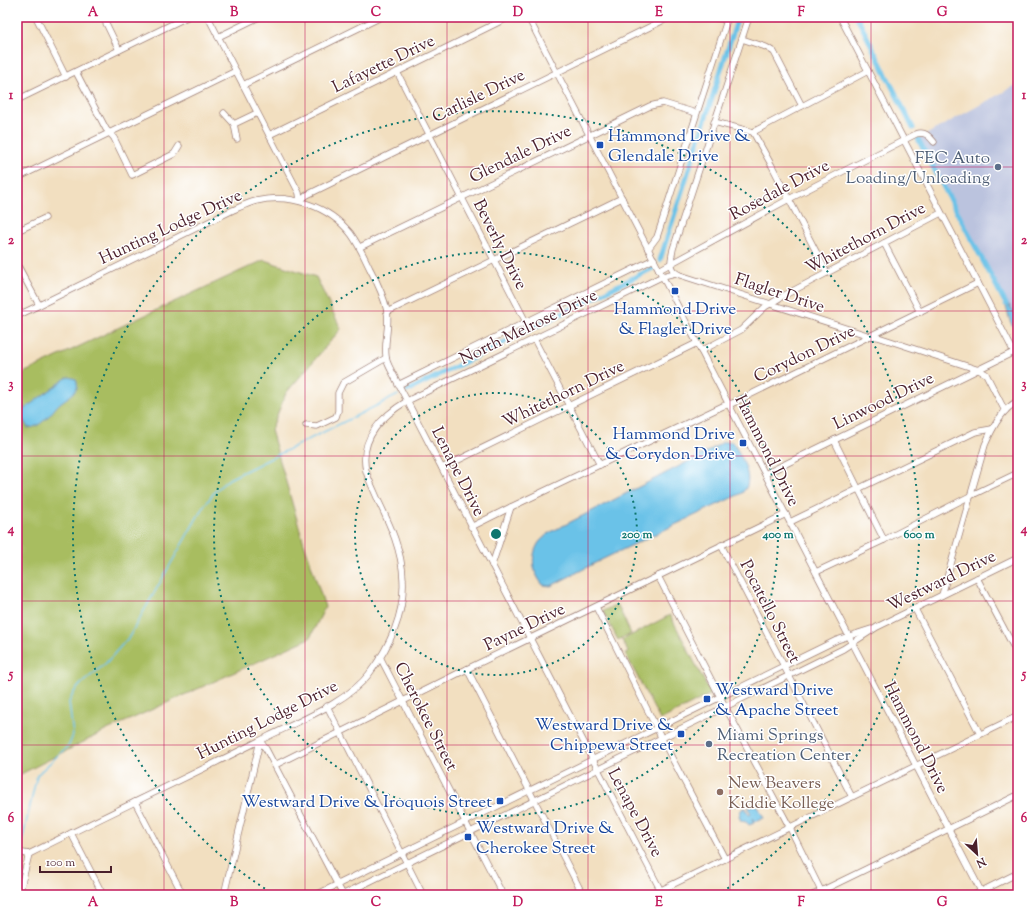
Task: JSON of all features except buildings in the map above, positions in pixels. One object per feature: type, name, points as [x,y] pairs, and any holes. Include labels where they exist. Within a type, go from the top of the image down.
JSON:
[{"type":"street","points":[[36,17],[66,77]]},
{"type":"street","points":[[103,17],[119,50]]},
{"type":"street","points":[[17,100],[187,17]]},
{"type":"street","points":[[208,17],[299,193],[300,201]]},
{"type":"street","points":[[218,37],[259,17]]},
{"type":"street","points":[[243,84],[381,17]]},
{"type":"street","name":"Lafayette Drive","points":[[269,135],[509,17]]},
{"type":"street","name":"Hammond Drive","points":[[528,17],[982,893]]},
{"type":"street","name":"Carlisle Drive","points":[[300,201],[307,195],[670,17]]},
{"type":"street","points":[[648,249],[657,237],[727,19],[713,17]]},
{"type":"street","points":[[675,273],[671,269],[673,250],[749,17]]},
{"type":"street","points":[[840,17],[1018,360]]},
{"type":"street","points":[[742,39],[766,47],[774,52],[802,106]]},
{"type":"street","points":[[17,178],[236,71]]},
{"type":"street","points":[[76,72],[106,129],[114,138],[132,175],[174,154],[179,146]]},
{"type":"street","name":"Beverly Drive","points":[[397,72],[428,135],[526,322]]},
{"type":"street","points":[[714,122],[753,132],[868,72]]},
{"type":"street","name":"Glendale Drive","points":[[360,247],[657,104],[663,103],[696,113]]},
{"type":"street","points":[[224,113],[234,124],[237,139]]},
{"type":"street","points":[[234,124],[257,113]]},
{"type":"street","points":[[753,132],[790,199],[827,273]]},
{"type":"street","name":"Rosedale Drive","points":[[659,270],[903,140],[916,134],[923,133],[927,134],[934,142]]},
{"type":"street","points":[[388,312],[622,198]]},
{"type":"street","name":"Hunting Lodge Drive","points":[[17,316],[244,205],[269,199],[300,201],[320,209],[336,220],[350,233],[360,247],[383,296],[388,312],[388,330],[385,351],[386,358],[407,401],[394,409],[378,424],[371,435],[365,459],[366,470],[370,482],[396,539],[403,578],[403,600],[399,617],[392,636],[368,676],[354,690],[260,741],[27,854]]},
{"type":"street","name":"Whitethorn Drive","points":[[701,351],[741,330],[765,307],[783,296],[941,213]]},
{"type":"street","points":[[17,232],[45,218]]},
{"type":"street","points":[[884,243],[920,312]]},
{"type":"street","points":[[673,250],[677,256],[682,257]]},
{"type":"street","points":[[398,385],[654,260]]},
{"type":"street","points":[[17,264],[39,305]]},
{"type":"street","name":"North Melrose Drive","points":[[407,401],[662,276],[675,273]]},
{"type":"street","name":"Flagler Drive","points":[[675,273],[979,370]]},
{"type":"street","name":"Corydon Drive","points":[[471,527],[978,283]]},
{"type":"street","points":[[534,339],[600,465]]},
{"type":"street","name":"Whitethorn Drive","points":[[442,468],[697,343]]},
{"type":"street","name":"Linwood Drive","points":[[765,474],[1014,352]]},
{"type":"street","points":[[306,425],[317,426],[336,417],[338,411],[338,393],[343,383],[386,358]]},
{"type":"street","points":[[979,370],[986,374],[1005,411]]},
{"type":"street","name":"Lenape Drive","points":[[407,401],[662,893]]},
{"type":"street","points":[[942,595],[985,445],[992,429],[1005,411],[1018,401]]},
{"type":"street","points":[[790,522],[975,432],[992,429]]},
{"type":"street","points":[[834,440],[884,540]]},
{"type":"street","points":[[816,572],[1018,473]]},
{"type":"street","points":[[492,565],[511,507]]},
{"type":"street","name":"Payne Drive","points":[[275,765],[340,731],[786,514]]},
{"type":"street","name":"Pocatello Street","points":[[721,545],[852,797]]},
{"type":"street","name":"Westward Drive","points":[[316,895],[784,666],[849,636],[877,627],[1018,558]]},
{"type":"street","points":[[658,576],[720,698],[790,828],[822,893]]},
{"type":"street","points":[[977,578],[1018,655]]},
{"type":"street","points":[[596,607],[657,729],[725,859]]},
{"type":"street","points":[[915,609],[980,734]]},
{"type":"street","name":"Westward Drive","points":[[343,895],[853,644],[877,627]]},
{"type":"street","name":"Cherokee Street","points":[[380,657],[503,895]]},
{"type":"street","points":[[467,669],[583,895]]},
{"type":"street","points":[[327,706],[423,895]]},
{"type":"street","points":[[651,895],[662,893],[725,859],[1018,716]]},
{"type":"street","points":[[260,741],[275,765],[343,895]]},
{"type":"street","points":[[224,895],[260,741]]},
{"type":"street","points":[[813,895],[822,893],[949,828],[1018,795]]},
{"type":"street","points":[[135,802],[183,895]]},
{"type":"street","points":[[71,833],[103,895]]},
{"type":"street","points":[[17,852],[27,854],[21,893]]},
{"type":"street","points":[[974,895],[982,893],[1018,873]]},
{"type":"shaded area","points":[[1018,84],[1018,323],[918,139]]},
{"type":"green space","points":[[264,260],[316,277],[341,329],[286,393],[271,430],[302,537],[325,607],[310,638],[107,730],[17,776],[17,376]]},
{"type":"green space","points":[[615,605],[618,606],[631,634],[618,640],[603,611]]},
{"type":"green space","points":[[670,615],[711,694],[660,720],[625,653],[628,652],[622,640]]},
{"type":"water","points":[[1004,299],[1018,317],[1018,336],[1010,321]]},
{"type":"water","points":[[69,377],[76,379],[77,388],[75,391],[58,405],[41,423],[37,426],[28,428],[22,418],[22,411]]},
{"type":"water","points":[[723,442],[732,442],[744,462],[748,480],[742,493],[601,560],[551,586],[543,585],[537,576],[533,560],[539,543],[549,533],[707,452]]},
{"type":"water","points":[[756,804],[764,818],[755,822],[752,818],[754,823],[749,825],[746,822],[741,821],[739,816],[741,810],[745,807],[749,815],[751,814],[748,808]]},
{"type":"waterway","points":[[660,260],[738,17]]},
{"type":"waterway","points":[[857,17],[913,128]]},
{"type":"waterway","points":[[918,139],[1006,304]]},
{"type":"waterway","points":[[407,391],[653,268]]},
{"type":"waterway","points":[[20,850],[37,775],[69,745],[73,735],[69,702],[74,692],[81,684],[106,663],[129,637],[202,509],[216,490],[229,479],[398,395]]},
{"type":"waterway","points":[[17,862],[19,854]]},
{"type":"place","name":"Hammond Drive & Glendale Drive","points":[[600,145]]},
{"type":"place","name":"FEC Auto Loading/Unloading","points":[[998,167]]},
{"type":"place","name":"Hammond Drive & Flagler Drive","points":[[675,291]]},
{"type":"place","name":"Hammond Drive & Corydon Drive","points":[[743,443]]},
{"type":"place","name":"Westward Drive & Apache Street","points":[[707,699]]},
{"type":"place","name":"Westward Drive & Chippewa Street","points":[[681,734]]},
{"type":"place","name":"Miami Springs Recreation Center","points":[[709,744]]},
{"type":"place","name":"New Beavers Kiddie Kollege","points":[[720,792]]},
{"type":"place","name":"Westward Drive & Iroquois Street","points":[[500,801]]},
{"type":"place","name":"Westward Drive & Cherokee Street","points":[[468,837]]}]
